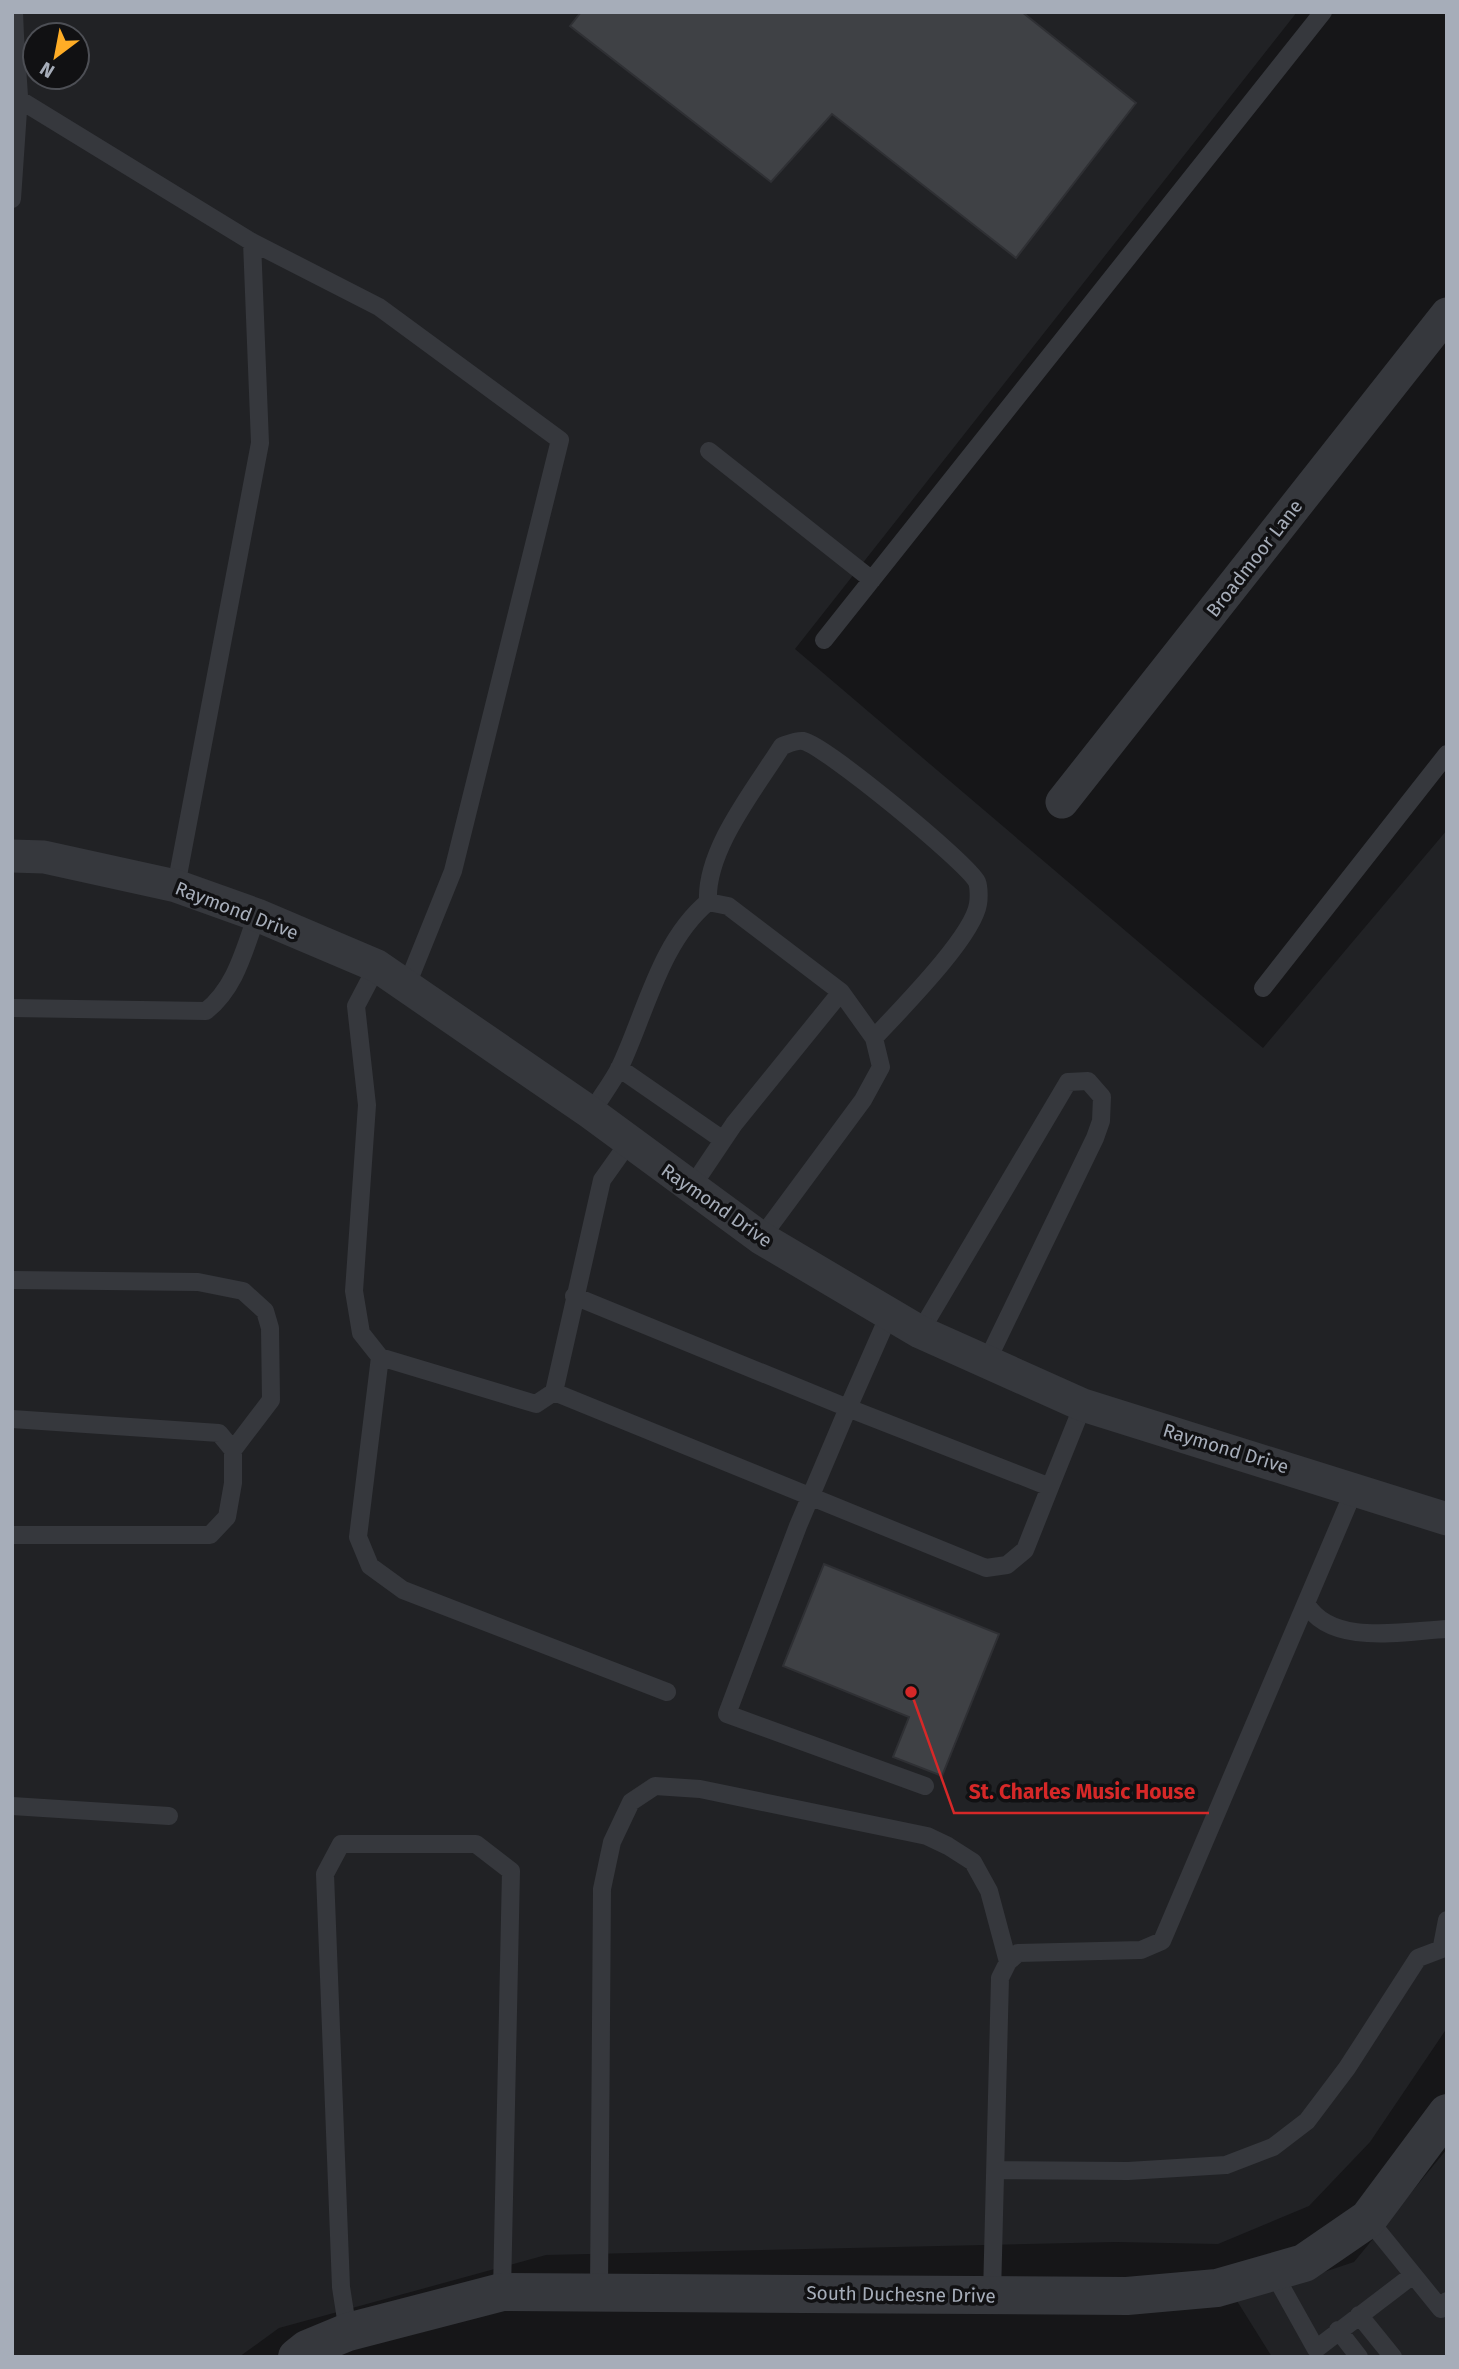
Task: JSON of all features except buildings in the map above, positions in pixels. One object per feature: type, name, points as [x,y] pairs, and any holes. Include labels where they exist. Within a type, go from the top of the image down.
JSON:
[{"type":"street","name":"Broadmoor Lane","points":[[1062,802],[1447,314]]},
{"type":"street","name":"Raymond Drive","points":[[12,856],[44,858],[176,886],[257,915],[377,966],[591,1113],[761,1238],[920,1332],[1083,1405],[1447,1519]]},
{"type":"street","name":"South Duchesne Drive","points":[[297,2357],[307,2349],[348,2332],[502,2292],[599,2290],[1127,2296],[1217,2288],[1304,2263],[1368,2219],[1447,2113]]},
{"type":"lane","points":[[12,199],[14,12]]},
{"type":"lane","points":[[824,640],[1323,12]]},
{"type":"lane","points":[[15,96],[252,242],[379,307],[560,440],[453,871],[407,985]]},
{"type":"lane","points":[[176,886],[260,443],[252,242]]},
{"type":"lane","points":[[709,451],[872,580]]},
{"type":"lane","points":[[708,902],[707,884],[711,865],[744,806],[782,746],[802,741],[827,752],[943,847],[977,882],[979,902],[973,919],[930,977],[874,1038]]},
{"type":"lane","points":[[1263,988],[1447,754]]},
{"type":"lane","points":[[708,902],[728,906],[841,992],[874,1038],[881,1067],[863,1100],[761,1238]]},
{"type":"lane","points":[[591,1113],[619,1068],[642,1008],[688,919],[708,902]]},
{"type":"lane","points":[[12,1008],[206,1011],[222,998],[232,981],[257,915]]},
{"type":"lane","points":[[377,966],[356,1006],[367,1105],[354,1291],[360,1333],[380,1357],[536,1404],[554,1392],[573,1296],[602,1180],[629,1142]]},
{"type":"lane","points":[[691,1188],[788,1053],[841,992]]},
{"type":"lane","points":[[619,1068],[723,1140]]},
{"type":"lane","points":[[920,1332],[1068,1082],[1088,1081],[1102,1097],[1101,1121],[986,1363]]},
{"type":"lane","points":[[12,1280],[198,1282],[243,1291],[265,1311],[270,1328],[271,1400],[233,1450],[233,1483],[227,1517],[210,1535],[12,1535]]},
{"type":"lane","points":[[573,1296],[1050,1487]]},
{"type":"lane","points":[[889,1315],[811,1496],[727,1714],[925,1786]]},
{"type":"lane","points":[[380,1357],[358,1537],[370,1566],[402,1590],[667,1692]]},
{"type":"lane","points":[[554,1392],[986,1568],[1007,1565],[1025,1550],[1083,1405]]},
{"type":"lane","points":[[12,1419],[219,1433],[233,1450]]},
{"type":"lane","points":[[992,2295],[1000,1978],[1008,1962],[1018,1953],[1141,1951],[1161,1941],[1355,1488]]},
{"type":"lane","points":[[1306,1603],[1325,1623],[1347,1630],[1447,1629]]},
{"type":"lane","points":[[599,2290],[602,1889],[612,1842],[631,1802],[656,1786],[700,1789],[927,1836],[973,1862],[989,1891],[1008,1962]]},
{"type":"lane","points":[[12,1807],[169,1816]]},
{"type":"lane","points":[[348,2332],[341,2287],[325,1874],[341,1844],[476,1844],[511,1871],[502,2292]]},
{"type":"lane","points":[[996,2170],[1128,2171],[1226,2165],[1273,2147],[1307,2121],[1347,2068],[1418,1958],[1445,1947],[1447,1920]]},
{"type":"lane","points":[[1368,2219],[1413,2275],[1445,2308]]},
{"type":"lane","points":[[1273,2272],[1314,2354],[1338,2330],[1413,2275]]},
{"type":"lane","points":[[1359,2315],[1393,2357]]},
{"type":"lane","points":[[1338,2330],[1359,2357]]},
{"type":"shaded area","points":[[12,12],[1297,12],[795,649],[1263,1048],[1447,830],[1447,2028],[1370,2142],[1309,2206],[1218,2244],[1116,2242],[546,2255],[279,2328],[239,2357],[12,2357]]},
{"type":"shaded area","points":[[1447,2149],[1447,2357],[1272,2357],[1237,2301],[1354,2262]]},
{"type":"place","name":"St. Charles Music House","points":[[911,1692]]}]
